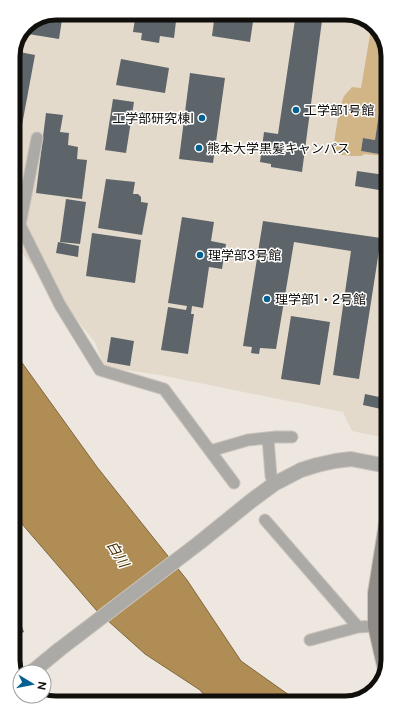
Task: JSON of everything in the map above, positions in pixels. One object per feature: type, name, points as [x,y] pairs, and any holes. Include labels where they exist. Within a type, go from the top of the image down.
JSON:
[{"type":"main road","points":[[381,562],[376,593],[381,633]]},
{"type":"street","points":[[37,138],[20,225],[60,305],[100,370],[164,389],[234,483]]},
{"type":"street","points":[[210,451],[248,440],[292,437]]},
{"type":"street","points":[[268,438],[271,476],[274,484]]},
{"type":"street","points":[[42,664],[199,543],[250,501],[274,484],[301,470],[335,461],[351,459],[381,465]]},
{"type":"street","points":[[265,520],[358,627]]},
{"type":"street","points":[[310,640],[358,627],[381,633]]},
{"type":"shaded area","name":"熊本大学黒髪キャンパス","points":[[56,20],[347,20],[367,27],[374,34],[378,42],[381,56],[380,437],[352,431],[343,412],[160,375],[105,367],[95,342],[20,250],[20,54],[21,47],[27,34],[42,23]]},
{"type":"shaded area","points":[[371,31],[374,34],[380,49],[381,101],[375,140],[363,138],[361,151],[381,154],[381,156],[365,154],[361,156],[351,156],[336,154],[333,151],[333,148],[340,106],[344,96],[352,87],[361,88]]},
{"type":"water","name":"白川","points":[[20,360],[97,467],[187,580],[241,661],[290,696],[205,696],[200,690],[145,654],[97,611],[20,522]]},
{"type":"building","points":[[62,20],[59,39],[27,34],[42,23]]},
{"type":"building","points":[[135,20],[176,20],[174,38],[160,36],[159,43],[141,40],[142,33],[133,32]]},
{"type":"building","points":[[195,20],[209,20],[209,22]]},
{"type":"building","points":[[214,20],[253,20],[250,42],[212,36]]},
{"type":"building","name":"工学部1号館","points":[[295,20],[322,20],[302,172],[271,167],[271,164],[260,162],[264,132],[278,134]]},
{"type":"building","points":[[20,52],[35,55],[22,125],[20,125]]},
{"type":"building","points":[[121,59],[169,68],[165,93],[116,85]]},
{"type":"building","name":"工学部研究棟I","points":[[190,73],[225,78],[213,163],[179,159]]},
{"type":"building","points":[[113,99],[134,102],[126,153],[105,150]]},
{"type":"building","points":[[381,100],[381,154],[361,151],[363,138],[375,140]]},
{"type":"building","points":[[46,113],[63,115],[60,132],[69,133],[68,145],[78,147],[77,159],[87,160],[82,199],[36,193]]},
{"type":"building","points":[[357,171],[381,174],[381,190],[355,186]]},
{"type":"building","points":[[106,179],[135,182],[133,194],[138,194],[141,197],[141,202],[148,203],[142,235],[98,228]]},
{"type":"building","points":[[66,199],[86,202],[80,244],[60,242]]},
{"type":"building","name":"理学部3号館","points":[[182,217],[214,222],[211,241],[226,244],[222,269],[209,267],[203,308],[192,306],[191,314],[194,314],[188,354],[161,350],[168,307],[186,310],[187,306],[168,303]]},
{"type":"building","name":"理学部1・2号館","points":[[263,221],[381,238],[359,379],[333,375],[351,251],[294,242],[276,349],[260,348],[259,354],[251,353],[252,347],[243,346]]},
{"type":"building","points":[[92,233],[141,240],[135,283],[86,276]]},
{"type":"building","points":[[58,242],[79,246],[78,257],[56,253]]},
{"type":"building","points":[[291,316],[330,322],[320,385],[281,379]]},
{"type":"building","points":[[111,337],[134,341],[130,366],[107,362]]},
{"type":"building","points":[[365,394],[381,397],[381,409],[363,405]]},
{"type":"building","points":[[20,622],[24,632],[20,634]]},
{"type":"place","name":"工学部1号館","points":[[296,110]]},
{"type":"place","name":"工学部研究棟I","points":[[202,118]]},
{"type":"place","name":"熊本大学黒髪キャンパス","points":[[199,148]]},
{"type":"place","name":"理学部3号館","points":[[200,255]]},
{"type":"place","name":"理学部1・2号館","points":[[267,299]]}]
